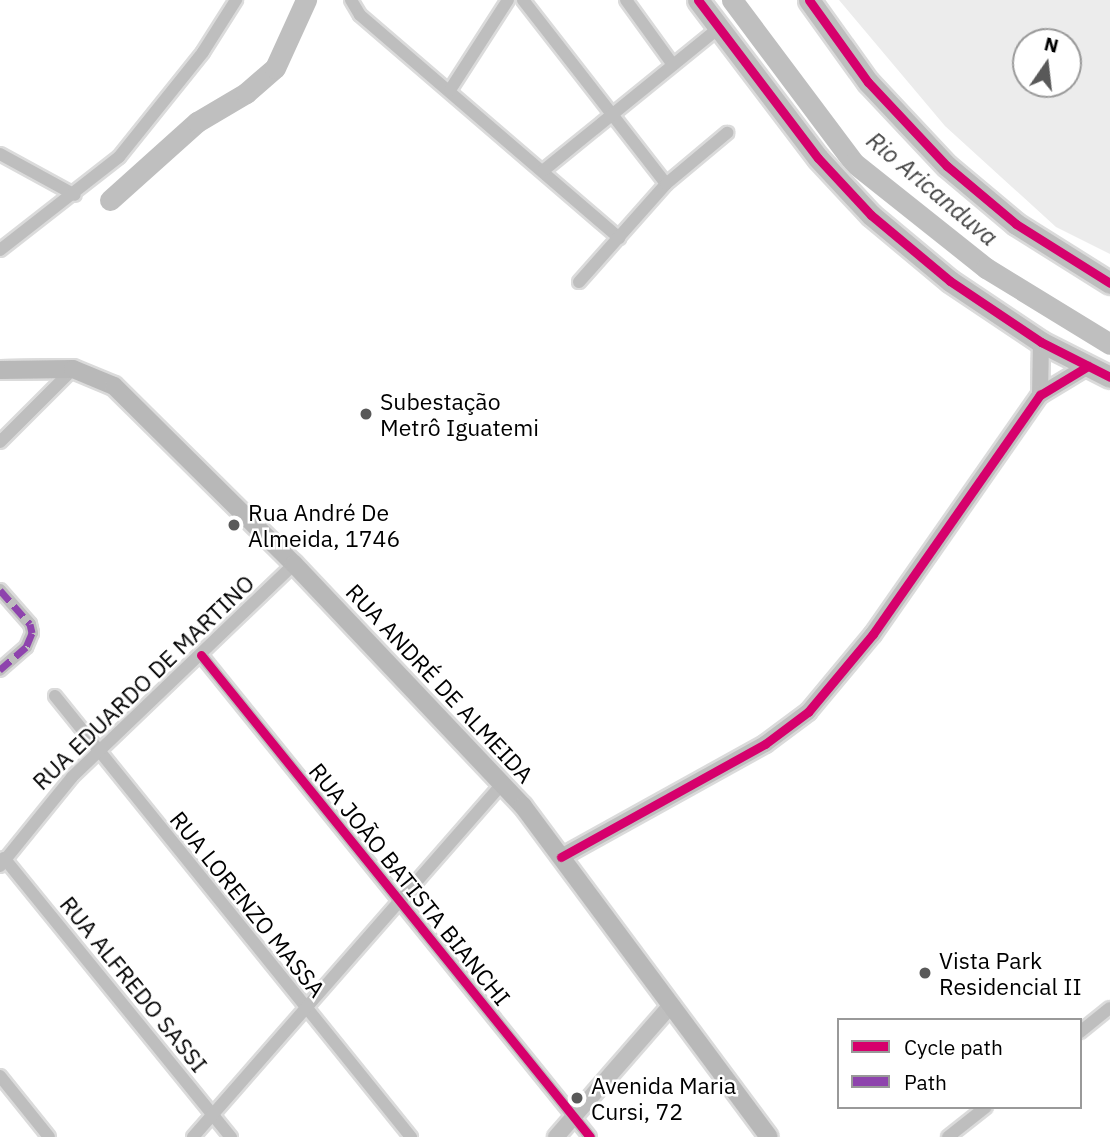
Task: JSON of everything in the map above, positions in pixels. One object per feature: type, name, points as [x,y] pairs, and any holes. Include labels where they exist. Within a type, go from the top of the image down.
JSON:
[{"type":"highway","points":[[698,0],[818,158],[871,215],[950,281],[1041,342],[1110,377]]},
{"type":"highway","points":[[809,0],[868,82],[947,166],[1016,223],[1110,282]]},
{"type":"main road","name":"RUA ANDRÉ DE ALMEIDA","points":[[0,370],[73,369],[114,386],[294,564],[503,783],[769,1137]]},
{"type":"street","points":[[0,250],[75,195],[126,148],[203,52],[236,0]]},
{"type":"street","points":[[351,0],[360,15],[544,170],[619,238]]},
{"type":"street","points":[[450,90],[508,0]]},
{"type":"street","points":[[523,0],[611,117],[666,184]]},
{"type":"street","points":[[626,0],[673,65]]},
{"type":"street","points":[[544,170],[719,28]]},
{"type":"street","points":[[579,282],[666,184],[727,133]]},
{"type":"street","points":[[0,154],[75,195]]},
{"type":"street","points":[[1040,395],[1041,342]]},
{"type":"street","points":[[561,857],[765,744],[808,712],[873,634],[1040,395],[1088,366]]},
{"type":"street","points":[[0,442],[73,369]]},
{"type":"street","name":"RUA EDUARDO DE MARTINO","points":[[2,862],[98,751],[294,564]]},
{"type":"street","points":[[0,590],[30,624],[32,633],[26,647],[0,670]]},
{"type":"street","name":"RUA JOÃO BATISTA BIANCHI","points":[[201,655],[590,1137]]},
{"type":"street","name":"RUA LORENZO MASSA","points":[[55,696],[411,1137]]},
{"type":"street","points":[[193,1137],[503,783]]},
{"type":"street","name":"RUA ALFREDO SASSI","points":[[2,862],[231,1137]]},
{"type":"street","points":[[556,1137],[671,1005]]},
{"type":"street","points":[[1082,1030],[1110,1008]]},
{"type":"street","points":[[0,1076],[49,1137]]},
{"type":"street","points":[[948,1137],[983,1109]]},
{"type":"shaded area","points":[[839,0],[1110,0],[1110,254],[1056,227],[945,126]]},
{"type":"waterway","points":[[110,200],[197,122],[246,93],[275,68],[306,0]]},
{"type":"waterway","name":"Rio Aricanduva","points":[[732,0],[854,163],[986,268],[1110,344]]},
{"type":"marked path","points":[[0,590],[30,624],[32,633],[26,647],[0,670]]},
{"type":"cycle path","points":[[698,0],[818,158],[871,215],[950,281],[1041,342],[1110,377]]},
{"type":"cycle path","points":[[809,0],[868,82],[947,166],[1016,224],[1110,283]]},
{"type":"cycle path","points":[[561,857],[765,744],[808,712],[873,634],[1040,395],[1088,366]]},
{"type":"cycle path","points":[[201,655],[590,1137]]},
{"type":"place","name":"Subestação Metrô Iguatemi","points":[[366,414]]},
{"type":"place","name":"Rua André De Almeida, 1746","points":[[234,525]]},
{"type":"place","name":"Vista Park Residencial II","points":[[925,973]]},
{"type":"place","name":"Avenida Maria Cursi, 72","points":[[577,1098]]}]
